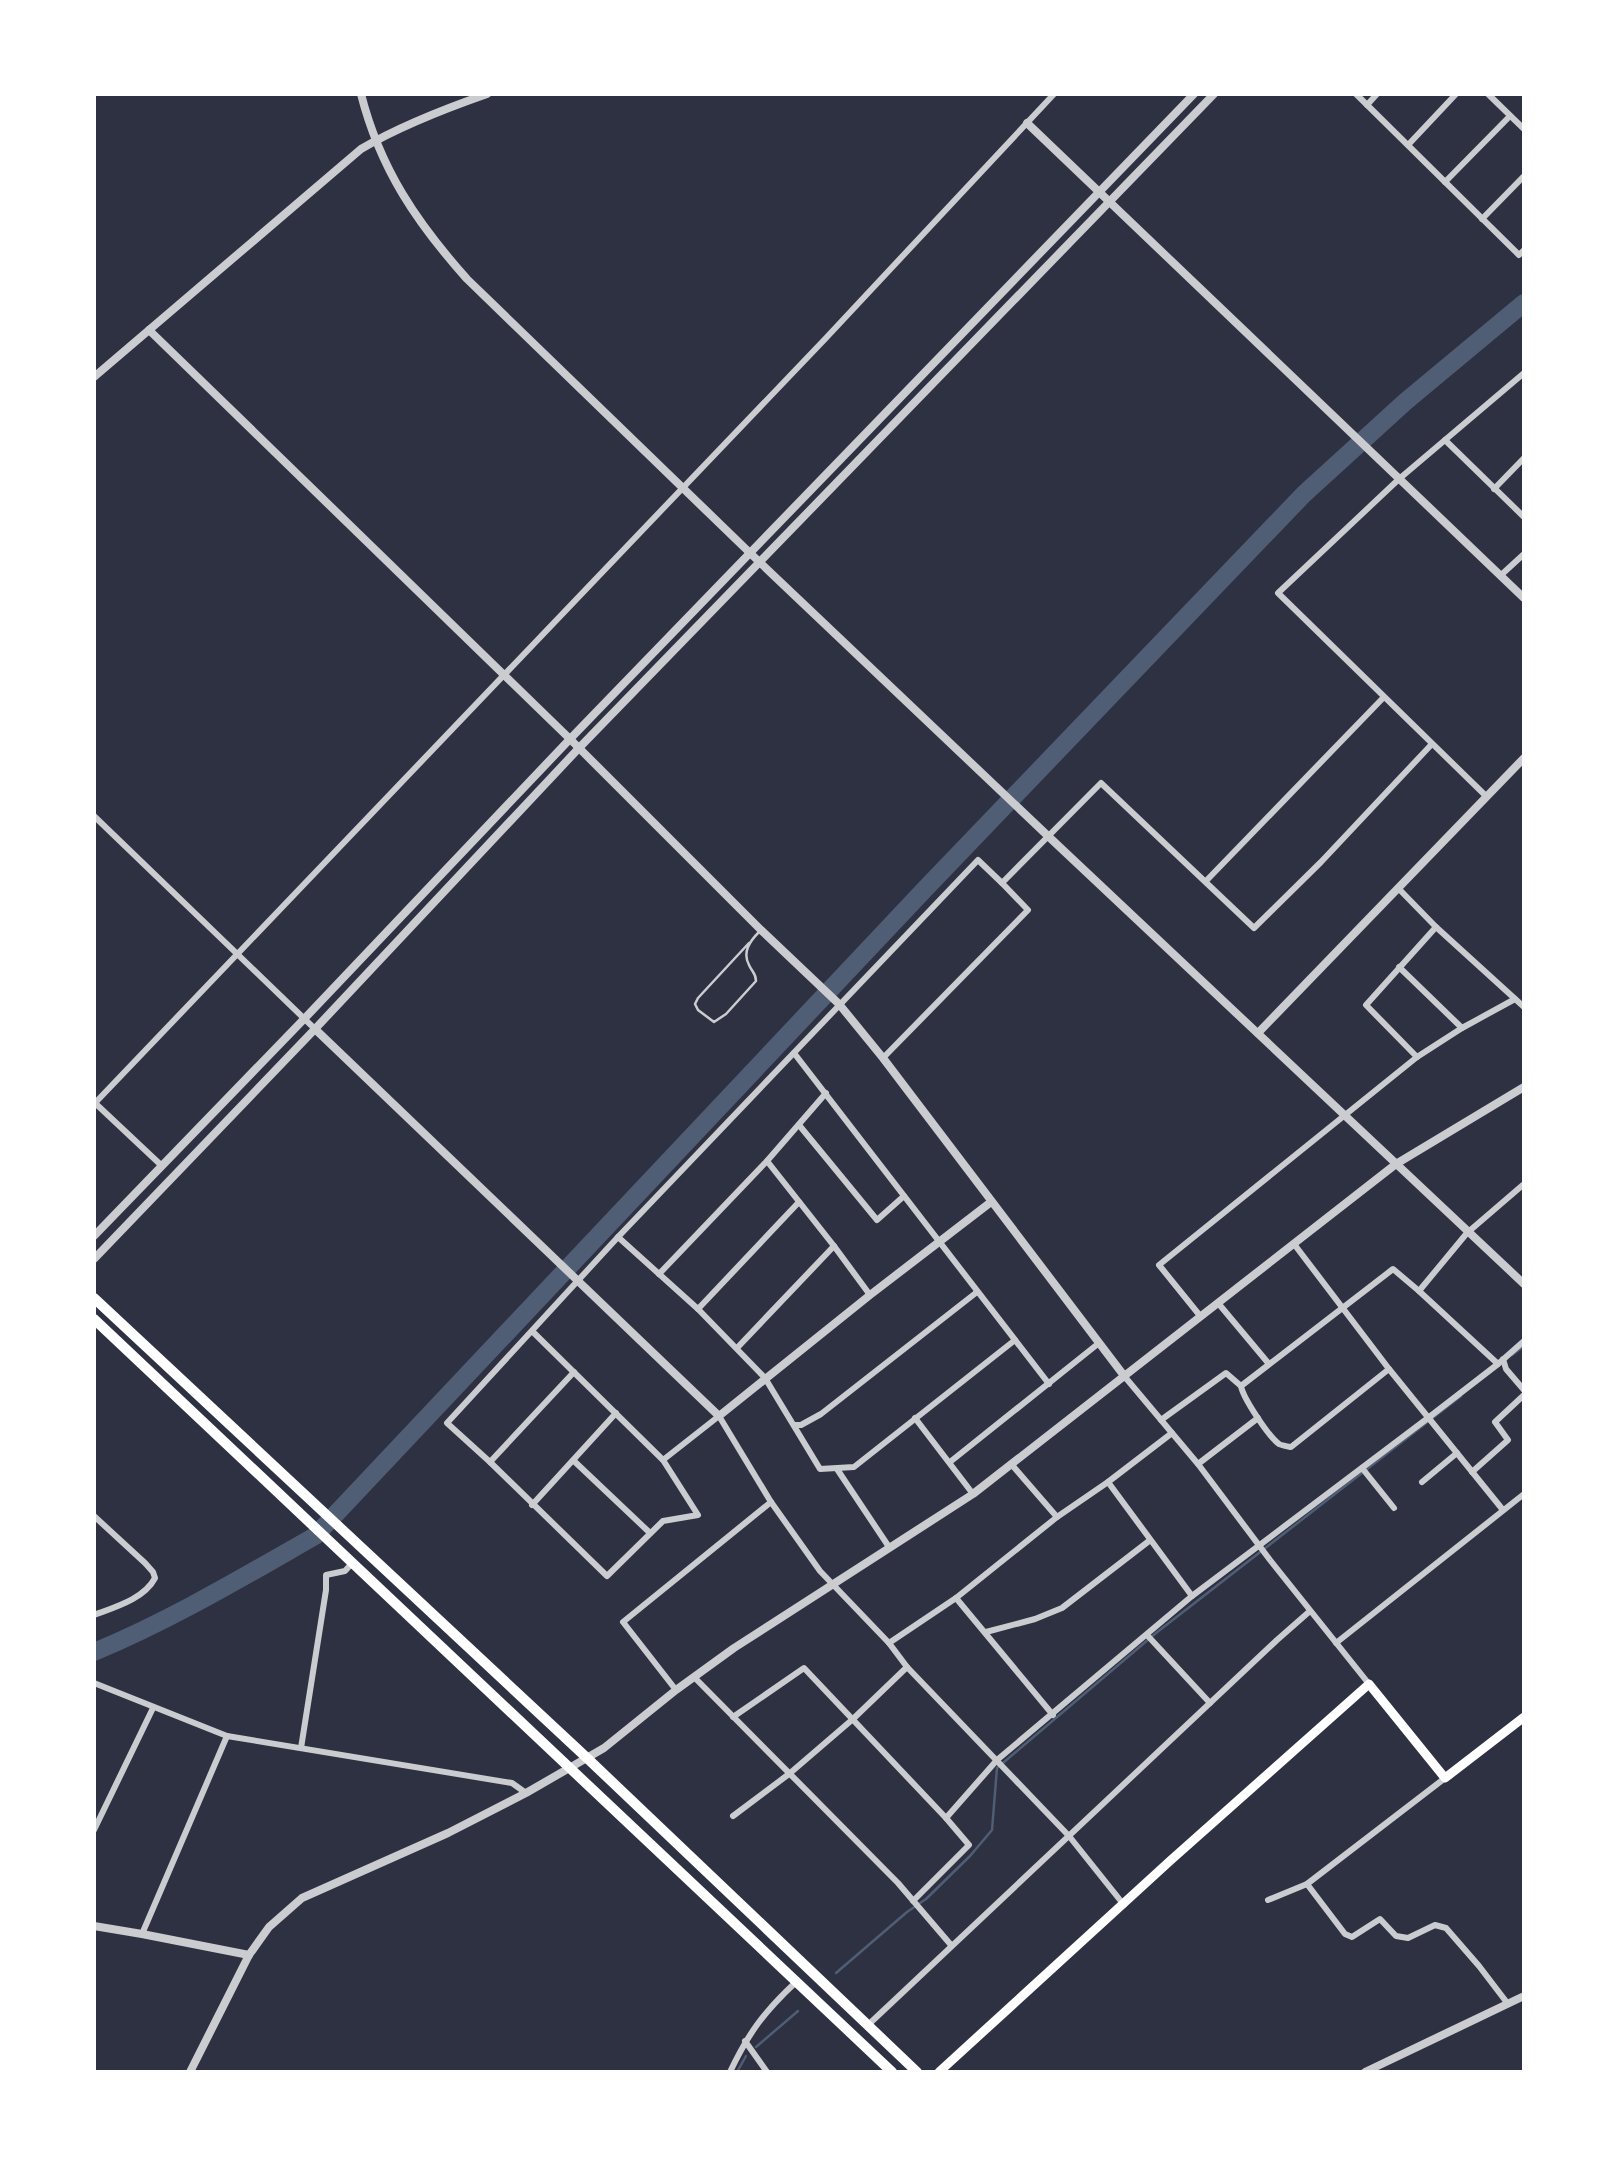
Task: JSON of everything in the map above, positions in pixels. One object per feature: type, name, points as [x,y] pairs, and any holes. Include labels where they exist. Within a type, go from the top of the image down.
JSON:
[{"type":"highway","points":[[94,1298],[587,1758],[917,2071]]},
{"type":"highway","points":[[94,1319],[892,2071]]},
{"type":"main road","points":[[939,2071],[1369,1685],[1445,1778],[1524,1717]]},
{"type":"street","points":[[361,94],[386,167],[436,244],[467,279],[997,788],[1524,1284]]},
{"type":"street","points":[[94,377],[361,149],[376,140],[486,94]]},
{"type":"street","points":[[162,1166],[94,1103],[1054,94]]},
{"type":"street","points":[[94,1236],[1194,94]]},
{"type":"street","points":[[94,1259],[316,1029],[579,748],[1214,94]]},
{"type":"street","points":[[1356,94],[1519,255],[1524,250]]},
{"type":"street","points":[[1367,105],[1377,94]]},
{"type":"street","points":[[1408,145],[1456,94]]},
{"type":"street","points":[[1488,94],[1524,129]]},
{"type":"street","points":[[1445,182],[1510,116]]},
{"type":"street","points":[[1027,122],[1524,598]]},
{"type":"street","points":[[1482,219],[1524,176]]},
{"type":"street","points":[[149,330],[839,1004],[1125,1377],[1198,1464],[1369,1685]]},
{"type":"street","points":[[1487,797],[1278,593],[1399,479],[1524,373]]},
{"type":"street","points":[[1445,440],[1524,517]]},
{"type":"street","points":[[1494,489],[1524,458]]},
{"type":"street","points":[[1500,576],[1524,554]]},
{"type":"street","points":[[1206,881],[1383,698]]},
{"type":"street","points":[[1002,883],[1101,783],[1254,928],[1321,862],[1431,745]]},
{"type":"street","points":[[1258,1033],[1524,758]]},
{"type":"street","points":[[94,816],[719,1416],[771,1502],[820,1571],[889,1643],[907,1667],[1069,1836],[1124,1905]]},
{"type":"street","points":[[533,1332],[663,1460],[698,1515],[663,1521],[607,1576],[447,1423],[618,1237],[978,860],[1028,910],[883,1058]]},
{"type":"street","points":[[1398,888],[1436,927],[1524,1007]]},
{"type":"street","points":[[1417,1057],[1366,1005],[1436,927]]},
{"type":"street","points":[[1399,967],[1462,1028]]},
{"type":"street","points":[[1200,1317],[1159,1265],[1417,1057],[1515,999]]},
{"type":"street","points":[[794,1054],[1049,1384]]},
{"type":"street","points":[[190,2071],[250,1955],[269,1927],[302,1898],[448,1833],[526,1793],[604,1748],[734,1648],[973,1494],[1013,1465],[1396,1164],[1524,1087]]},
{"type":"street","points":[[659,1274],[767,1161],[826,1093]]},
{"type":"street","points":[[799,1125],[877,1220],[904,1196]]},
{"type":"street","points":[[767,1161],[870,1295]]},
{"type":"street","points":[[1419,1291],[1467,1233],[1524,1184]]},
{"type":"street","points":[[698,1309],[799,1202]]},
{"type":"street","points":[[663,1460],[991,1202]]},
{"type":"street","points":[[618,1237],[698,1309],[765,1378],[820,1469],[854,1467],[1015,1340]]},
{"type":"street","points":[[1294,1244],[1503,1510]]},
{"type":"street","points":[[737,1348],[834,1246]]},
{"type":"street","points":[[1241,1386],[1392,1269],[1502,1361],[1524,1393],[1495,1422],[1508,1440],[1472,1472]]},
{"type":"street","points":[[794,1424],[801,1425],[821,1414],[976,1292]]},
{"type":"street","points":[[1218,1303],[1269,1364]]},
{"type":"street","points":[[946,1818],[998,1761],[1192,1596],[1261,1547],[1429,1418],[1524,1341]]},
{"type":"street","points":[[950,1462],[1099,1343]]},
{"type":"street","points":[[1161,1420],[1226,1373],[1241,1386],[1242,1395],[1280,1444],[1291,1447],[1390,1369]]},
{"type":"street","points":[[490,1462],[574,1372]]},
{"type":"street","points":[[532,1505],[616,1413]]},
{"type":"street","points":[[915,1418],[973,1494]]},
{"type":"street","points":[[1198,1464],[1258,1418]]},
{"type":"street","points":[[889,1643],[956,1598],[1057,1517],[1172,1433]]},
{"type":"street","points":[[1422,1482],[1457,1453]]},
{"type":"street","points":[[574,1461],[649,1532]]},
{"type":"street","points":[[1013,1465],[1057,1517]]},
{"type":"street","points":[[1363,1468],[1394,1508]]},
{"type":"street","points":[[837,1469],[889,1547]]},
{"type":"street","points":[[1108,1482],[1192,1596]]},
{"type":"street","points":[[1336,1643],[1524,1494]]},
{"type":"street","points":[[676,1690],[623,1622],[771,1502]]},
{"type":"street","points":[[94,1517],[145,1563],[155,1578],[151,1586],[142,1593],[94,1615]]},
{"type":"street","points":[[986,1632],[1035,1619],[1062,1608],[1149,1541]]},
{"type":"street","points":[[301,1748],[326,1590],[326,1575],[345,1570],[353,1562]]},
{"type":"street","points":[[956,1598],[1053,1715]]},
{"type":"street","points":[[868,2025],[1310,1611]]},
{"type":"street","points":[[1147,1635],[1210,1703]]},
{"type":"street","points":[[733,1815],[789,1774],[853,1719],[907,1667]]},
{"type":"street","points":[[733,1717],[804,1668],[946,1818],[969,1846],[913,1902]]},
{"type":"street","points":[[694,1677],[898,1883],[951,1945]]},
{"type":"street","points":[[94,1683],[227,1736],[512,1783],[526,1793]]},
{"type":"street","points":[[94,1830],[153,1707]]},
{"type":"street","points":[[142,1934],[227,1736]]},
{"type":"street","points":[[1268,1900],[1307,1884],[1445,1778]]},
{"type":"street","points":[[1307,1884],[1345,1934],[1352,1937],[1380,1919],[1396,1936],[1408,1938],[1435,1925],[1446,1928],[1508,2004]]},
{"type":"street","points":[[94,1926],[250,1955]]},
{"type":"street","points":[[730,2071],[754,2027],[775,2001],[796,1982]]},
{"type":"street","points":[[1365,2071],[1524,1996]]},
{"type":"street","points":[[746,2041],[767,2071]]},
{"type":"lane","points":[[749,943],[746,961],[756,975],[756,981],[726,1014],[714,1022],[698,1010],[695,1004],[698,998],[761,930]]},
{"type":"waterway","points":[[94,1652],[179,1612],[315,1536],[925,889],[1304,494],[1405,402],[1524,303]]},
{"type":"waterway","points":[[1512,1355],[1524,1346]]},
{"type":"waterway","points":[[836,1973],[926,1899],[992,1830],[997,1768],[1156,1633],[1461,1396]]},
{"type":"waterway","points":[[756,2047],[798,2011]]},
{"type":"waterway","points":[[737,2072],[746,2056]]}]
